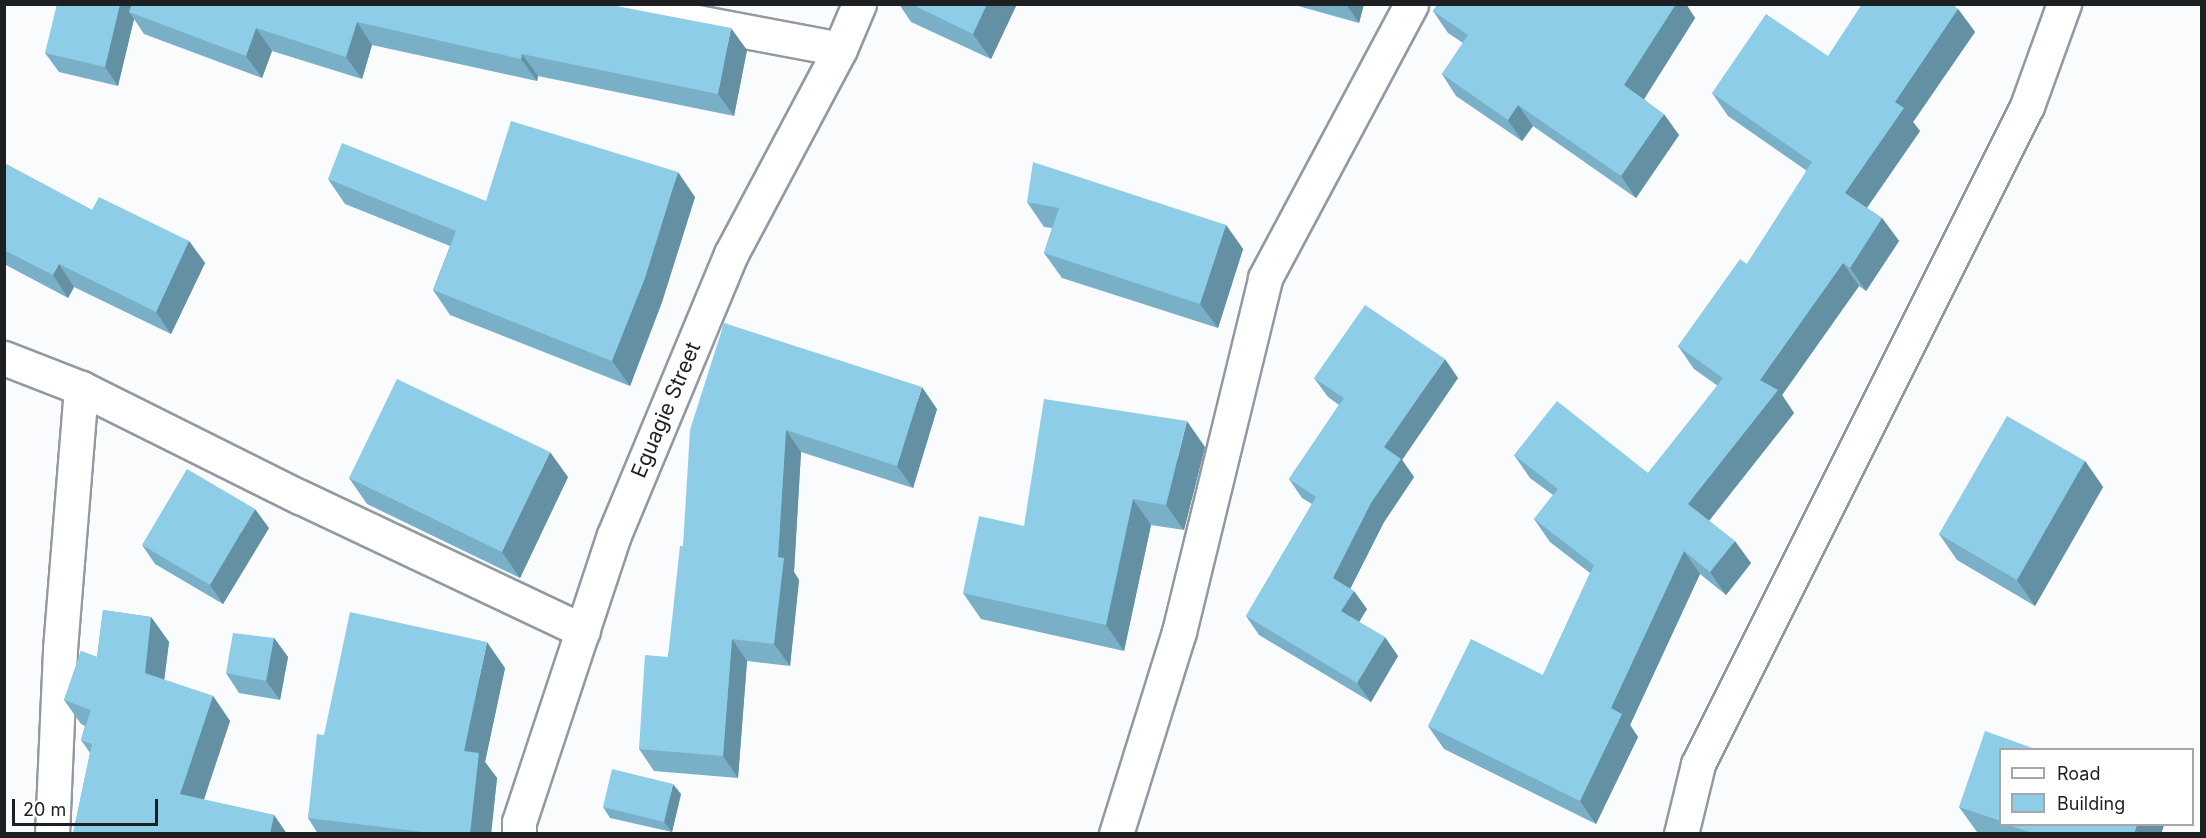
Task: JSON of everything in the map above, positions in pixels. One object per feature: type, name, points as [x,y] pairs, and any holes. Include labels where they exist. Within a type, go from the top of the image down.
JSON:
[{"type":"street","points":[[602,4],[840,49]]},
{"type":"street","name":"Eguagie Street","points":[[519,834],[519,822],[614,534],[731,254],[840,49],[859,4]]},
{"type":"street","points":[[1116,834],[1179,632],[1265,278],[1411,4]]},
{"type":"street","points":[[1681,834],[1698,764],[2027,106],[2064,4]]},
{"type":"street","points":[[4,358],[81,388],[300,497],[583,631]]},
{"type":"street","points":[[52,834],[60,649],[81,388]]},
{"type":"building","points":[[57,4],[120,4],[105,67],[45,53]]},
{"type":"building","points":[[132,4],[606,4],[731,28],[718,94],[522,54],[521,59],[357,22],[346,57],[256,28],[246,56],[129,12]]},
{"type":"building","points":[[911,4],[987,4],[973,34]]},
{"type":"building","points":[[1438,4],[1676,4],[1624,85],[1664,114],[1621,176],[1518,105],[1508,120],[1442,74],[1468,35],[1433,11]]},
{"type":"building","points":[[1862,4],[1952,4],[1958,9],[1895,102],[1904,108],[1845,193],[1882,218],[1850,268],[1843,263],[1760,380],[1778,390],[1688,504],[1735,541],[1710,572],[1684,551],[1611,708],[1622,714],[1580,801],[1428,726],[1471,639],[1543,675],[1594,565],[1534,519],[1558,489],[1514,455],[1557,401],[1648,473],[1723,378],[1678,346],[1740,259],[1747,264],[1812,162],[1712,93],[1766,14],[1828,56]]},
{"type":"building","points":[[511,121],[678,172],[645,278],[612,361],[433,290],[456,231],[328,179],[342,143],[486,201]]},
{"type":"building","points":[[1033,162],[1226,225],[1200,304],[1044,253],[1059,208],[1027,202]]},
{"type":"building","points":[[4,163],[92,210],[99,197],[189,241],[156,312],[59,264],[53,275],[4,250]]},
{"type":"building","points":[[1365,305],[1445,359],[1384,447],[1401,459],[1371,503],[1333,578],[1354,591],[1341,611],[1385,637],[1357,683],[1246,616],[1316,497],[1289,479],[1344,398],[1314,378]]},
{"type":"building","points":[[724,323],[922,387],[897,466],[786,430],[778,557],[784,558],[774,644],[732,639],[723,756],[639,749],[645,655],[668,657],[680,546],[683,546],[690,430]]},
{"type":"building","points":[[397,379],[550,452],[502,552],[349,478]]},
{"type":"building","points":[[1044,399],[1187,421],[1166,505],[1133,499],[1106,625],[963,593],[979,516],[1024,526]]},
{"type":"building","points":[[2007,416],[2085,461],[2017,580],[1939,534]]},
{"type":"building","points":[[187,469],[255,509],[210,585],[142,545]]},
{"type":"building","points":[[103,610],[151,617],[145,673],[213,696],[180,794],[274,815],[270,834],[73,834],[92,744],[81,740],[91,710],[64,700],[81,651],[97,657]]},
{"type":"building","points":[[350,612],[487,642],[464,751],[479,753],[470,834],[439,834],[308,818],[317,734],[324,735]]},
{"type":"building","points":[[233,633],[274,638],[266,681],[226,673]]},
{"type":"building","points":[[1985,731],[2032,748],[1999,748],[1999,820],[1959,807]]},
{"type":"building","points":[[612,769],[673,784],[664,822],[603,807]]},
{"type":"building","points":[[2012,826],[2137,826],[2134,834],[2035,834]]}]
